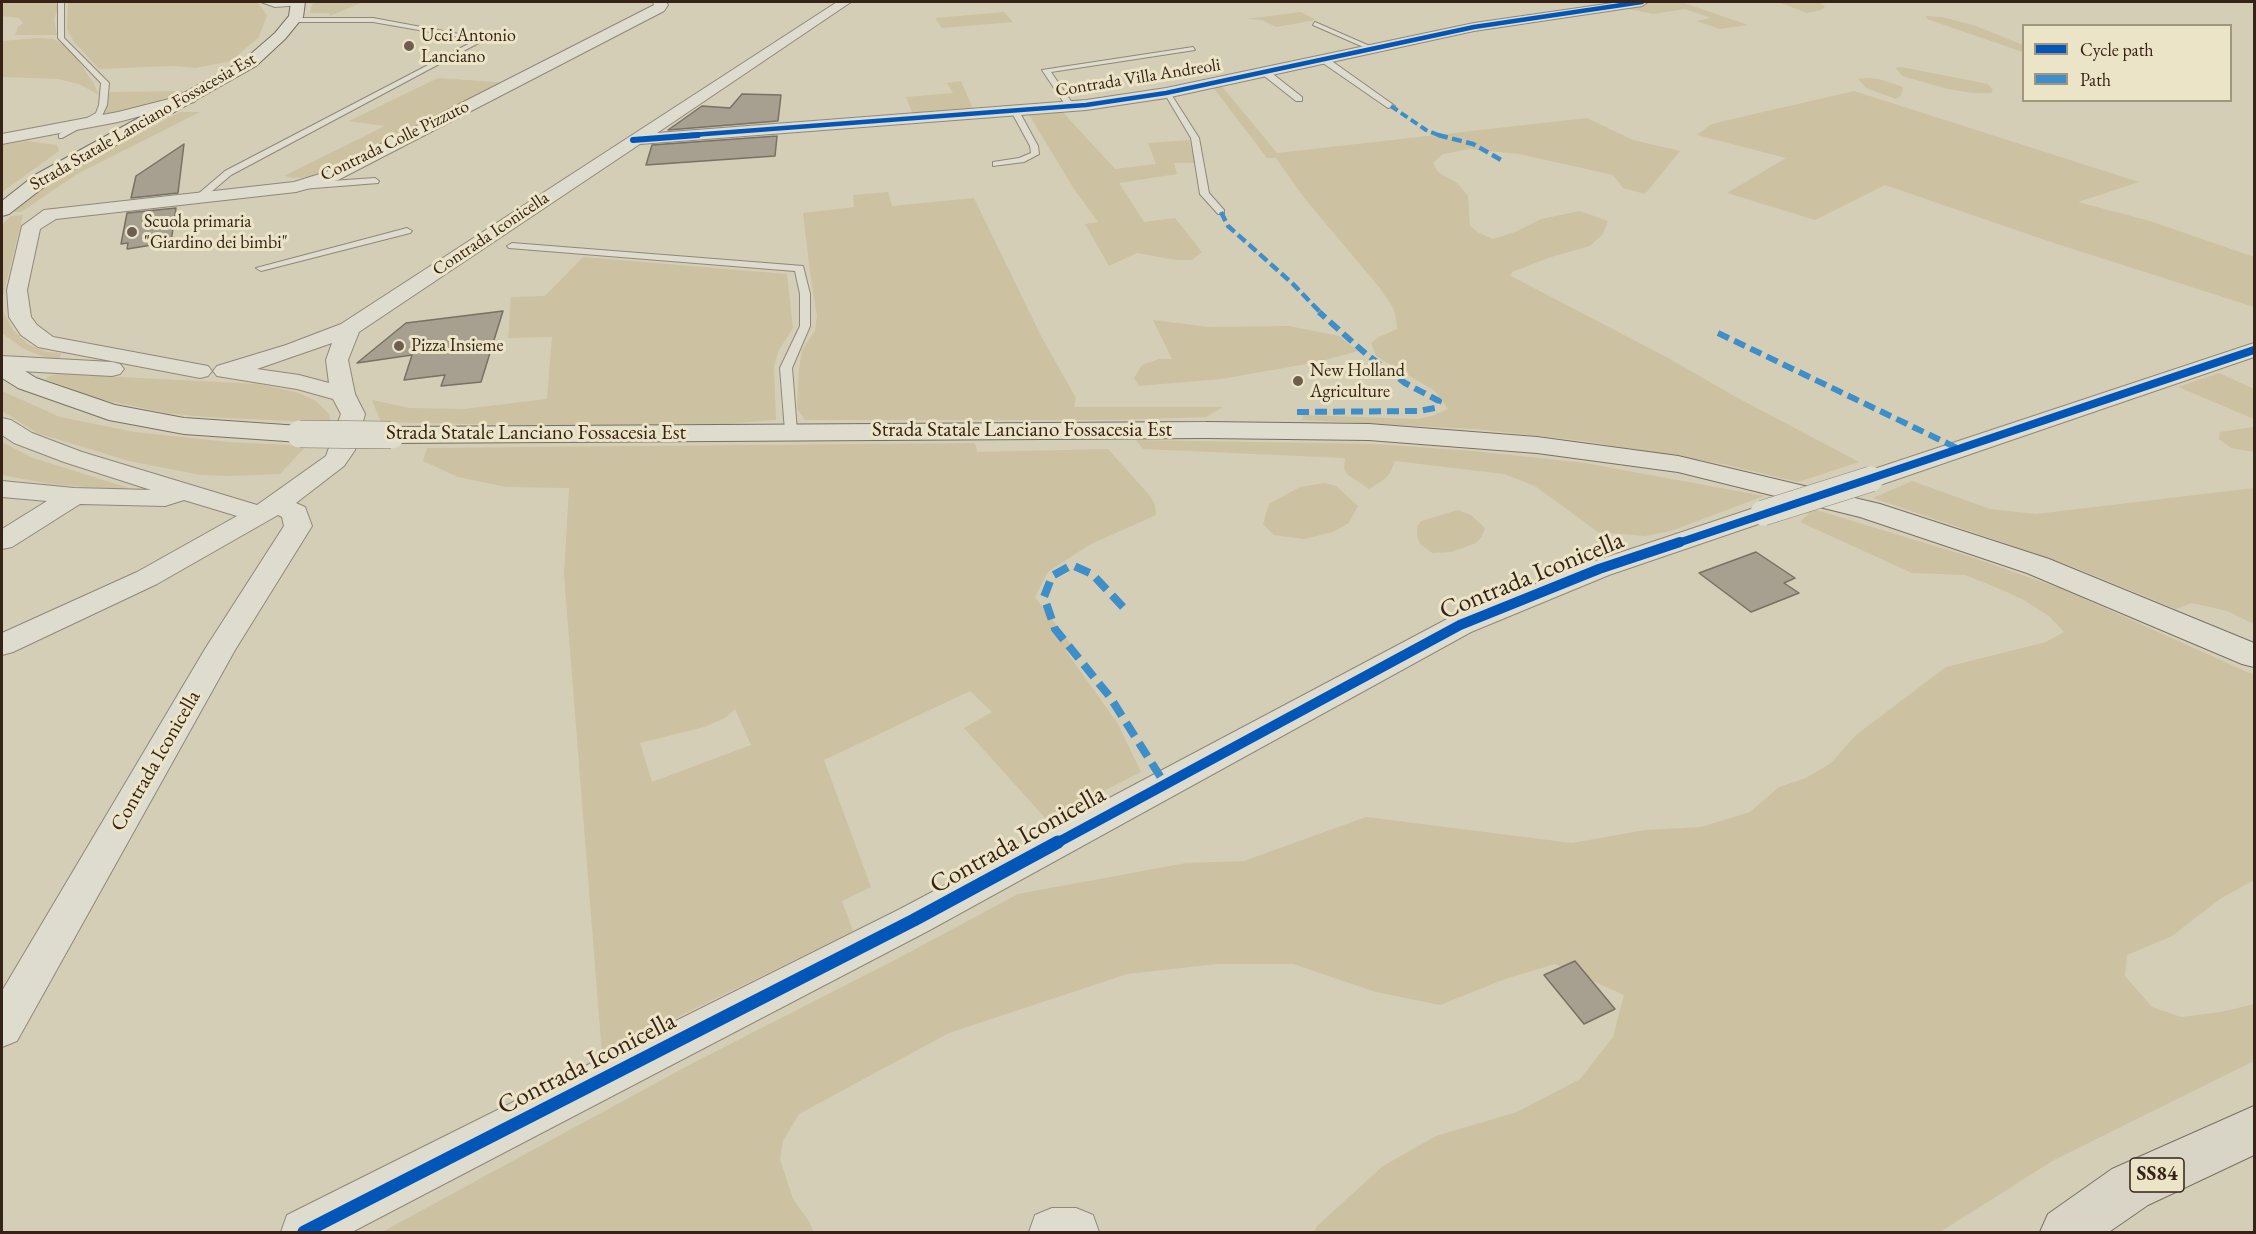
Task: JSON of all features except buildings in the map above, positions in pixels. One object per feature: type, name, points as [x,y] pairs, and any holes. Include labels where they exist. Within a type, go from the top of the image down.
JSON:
[{"type":"main road","name":"Strada Statale Lanciano Fossacesia Est","points":[[2,210],[42,179],[84,154],[189,99],[250,63],[280,36],[297,9]]},
{"type":"main road","name":"Strada Statale Lanciano Fossacesia Est","points":[[2,365],[27,383],[110,412],[184,426],[300,434],[1206,430],[1369,432],[1538,445],[1678,464],[1870,510],[2038,566],[2254,656]]},
{"type":"main road","name":"SS84","points":[[2066,1233],[2130,1187],[2254,1130]]},
{"type":"street","name":"Contrada Colle Pizzuto","points":[[200,371],[46,342],[29,330],[20,317],[17,290],[31,226],[51,214],[296,187],[342,170],[659,8],[662,5],[659,2]]},
{"type":"street","points":[[633,140],[845,2]]},
{"type":"street","name":"Contrada Villa Andreoli","points":[[633,140],[1071,107],[1166,93],[1474,27],[1642,2]]},
{"type":"street","points":[[3,138],[82,124],[189,99]]},
{"type":"street","points":[[82,124],[104,125],[126,131]]},
{"type":"street","points":[[3,138],[126,131]]},
{"type":"street","points":[[62,136],[83,148],[84,154]]},
{"type":"street","name":"Contrada Iconicella","points":[[225,371],[294,350],[349,329],[633,140]]},
{"type":"street","points":[[2,645],[147,578],[268,510],[335,460],[342,450],[353,414],[343,394],[337,360],[349,329]]},
{"type":"street","name":"Contrada Iconicella","points":[[304,1233],[914,920],[1460,626],[1599,569],[2254,350]]},
{"type":"street","points":[[2,365],[225,371],[299,382],[343,394]]},
{"type":"street","points":[[2,425],[22,438],[73,457],[188,492],[268,510]]},
{"type":"street","points":[[2,489],[74,496],[165,498],[188,492]]},
{"type":"street","points":[[2,541],[74,496]]},
{"type":"street","name":"Contrada Iconicella","points":[[2,1028],[220,649],[298,526],[294,513],[268,510]]},
{"type":"street","points":[[1052,1233],[1076,1233]]},
{"type":"lane","points":[[61,2],[62,38],[105,83],[103,105],[99,114],[62,136]]},
{"type":"lane","points":[[201,196],[228,172],[483,39],[264,2]]},
{"type":"lane","points":[[1315,24],[1370,48]]},
{"type":"lane","points":[[1071,107],[1046,70],[1193,49]]},
{"type":"lane","points":[[1323,59],[1391,106]]},
{"type":"lane","points":[[1266,73],[1299,99]]},
{"type":"lane","points":[[1166,93],[1195,138],[1205,194],[1221,212]]},
{"type":"lane","points":[[996,164],[1021,160],[1035,154],[1034,146],[1015,111]]},
{"type":"lane","points":[[296,187],[375,181]]},
{"type":"lane","points":[[261,268],[407,231]]},
{"type":"lane","points":[[512,246],[799,268],[805,294],[805,326],[786,368],[791,431]]},
{"type":"shaded area","points":[[2,2],[56,2],[58,9],[54,19],[57,35],[15,35],[18,27],[23,23],[19,18],[2,16]]},
{"type":"shaded area","points":[[68,2],[257,2],[267,15],[259,37],[231,61],[196,68],[172,66],[99,69],[74,42],[67,29]]},
{"type":"shaded area","points":[[363,2],[330,16],[329,13],[310,13],[312,4]]},
{"type":"shaded area","points":[[1655,2],[1681,2],[1748,25],[1720,29],[1696,21],[1711,18],[1685,9],[1653,14],[1620,7]]},
{"type":"shaded area","points":[[1819,2],[1825,7],[1807,13],[1781,3]]},
{"type":"shaded area","points":[[1004,12],[1013,22],[942,28],[935,18]]},
{"type":"shaded area","points":[[1301,12],[1316,20],[1276,27],[1262,20],[1247,19]]},
{"type":"shaded area","points":[[1926,16],[1942,17],[1976,26],[2022,45],[2022,52],[1927,19]]},
{"type":"shaded area","points":[[54,39],[69,48],[93,82],[99,95],[79,84],[58,79],[2,77],[2,41]]},
{"type":"shaded area","points":[[1901,67],[1988,84],[1993,90],[1991,93],[1973,93],[1948,89],[1902,76],[1896,68]]},
{"type":"shaded area","points":[[438,78],[509,83],[322,176],[293,178],[284,176],[385,126],[349,121]]},
{"type":"shaded area","points":[[1858,79],[1879,79],[1903,87],[1901,96],[1896,99],[1866,88]]},
{"type":"shaded area","points":[[961,81],[974,111],[913,115],[906,97],[953,93],[947,83]]},
{"type":"shaded area","points":[[1220,84],[1277,153],[1587,118],[1633,140],[1680,151],[1645,194],[1623,188],[1613,175],[1519,154],[1469,149],[1443,154],[1433,163],[1438,172],[1457,183],[1468,196],[1470,226],[1493,239],[1515,232],[1541,219],[1580,211],[1608,221],[1602,235],[1590,246],[1551,257],[1512,272],[1511,276],[1859,462],[1798,482],[1723,464],[1584,441],[1475,429],[1302,420],[1303,415],[1418,419],[1448,409],[1435,391],[1376,356],[1371,343],[1397,329],[1392,306],[1379,287],[1305,199],[1276,158],[1267,158],[1212,86]]},
{"type":"shaded area","points":[[187,91],[142,107],[101,116],[110,92]]},
{"type":"shaded area","points":[[1854,91],[2139,182],[2078,202],[2150,221],[2254,257],[2254,307],[2048,241],[1885,185],[1815,220],[1727,193],[1786,158],[1697,135],[1710,125],[1724,121]]},
{"type":"shaded area","points":[[1060,109],[1115,169],[1156,164],[1148,143],[1189,140],[1195,163],[1174,163],[1177,174],[1119,183],[1144,222],[1175,218],[1202,252],[1192,260],[1176,260],[1137,253],[1109,266],[1085,224],[1098,222],[1074,189],[1028,113]]},
{"type":"shaded area","points":[[180,112],[200,112],[77,174],[21,212],[11,212],[64,174]]},
{"type":"shaded area","points":[[27,141],[57,145],[59,151],[2,192],[2,145]]},
{"type":"shaded area","points":[[888,192],[892,206],[974,198],[1041,336],[1076,398],[1074,407],[1223,407],[1206,417],[1109,420],[805,420],[797,409],[799,369],[802,350],[815,331],[817,316],[803,213],[854,207],[853,195]]},
{"type":"shaded area","points":[[23,215],[3,296],[3,311],[13,330],[29,345],[47,352],[61,353],[60,357],[52,360],[24,349],[2,333],[2,225],[11,216]]},
{"type":"shaded area","points":[[583,257],[787,274],[793,328],[779,350],[774,367],[776,420],[725,424],[559,426],[381,422],[372,400],[410,408],[464,409],[547,399],[552,337],[508,338],[511,297],[545,296]]},
{"type":"shaded area","points":[[1153,320],[1209,327],[1289,326],[1339,336],[1358,351],[1318,362],[1221,379],[1139,386],[1134,378],[1142,365],[1159,359],[1172,359]]},
{"type":"shaded area","points":[[2219,373],[2254,389],[2254,419],[2178,387]]},
{"type":"shaded area","points":[[60,374],[259,384],[296,392],[316,401],[329,414],[331,423],[166,413],[95,398],[45,379]]},
{"type":"shaded area","points":[[2,391],[60,417],[134,432],[229,442],[306,446],[280,474],[201,475],[129,461],[37,433],[2,411]]},
{"type":"shaded area","points":[[2254,427],[2254,452],[2231,448],[2219,439],[2220,432]]},
{"type":"shaded area","points":[[1136,440],[1373,444],[1473,451],[1585,463],[1764,496],[1671,531],[1645,536],[1598,532],[1535,486],[1504,474],[1395,461],[1385,479],[1369,489],[1348,475],[1344,469],[1345,458],[1143,449]]},
{"type":"shaded area","points":[[2,442],[33,458],[129,488],[121,492],[112,489],[50,484],[2,475]]},
{"type":"shaded area","points":[[975,443],[977,452],[1108,449],[1151,497],[1156,515],[1089,545],[1048,572],[1035,597],[1073,647],[1066,651],[1118,724],[1141,772],[1047,820],[964,728],[992,712],[970,691],[824,760],[871,887],[842,901],[853,931],[602,1054],[564,575],[569,488],[506,487],[458,477],[423,461],[427,448]],"holes":[[[735,709],[751,745],[652,782],[640,743],[704,727],[725,718]]]},
{"type":"shaded area","points":[[1912,481],[1990,509],[2036,514],[2254,488],[2254,624],[2227,611],[2192,603],[2176,609],[2066,564],[1873,498]]},
{"type":"shaded area","points":[[1325,483],[1336,486],[1358,506],[1349,523],[1333,532],[1304,539],[1274,535],[1263,524],[1269,504],[1300,487]]},
{"type":"shaded area","points":[[1813,509],[1974,558],[2062,589],[2254,675],[2254,880],[2220,899],[2172,936],[2127,955],[2125,976],[2152,1007],[2181,1017],[2221,1012],[2254,1004],[2254,1061],[2054,1160],[1940,1232],[1314,1232],[1317,1226],[1383,1166],[1436,1136],[1517,1112],[1580,1079],[1613,1037],[1624,995],[1555,964],[1505,979],[1440,1005],[1376,992],[1293,964],[1217,964],[1127,974],[949,1033],[799,1114],[783,1141],[780,1159],[793,1199],[814,1232],[382,1232],[691,1064],[1018,894],[1186,863],[1244,861],[1366,817],[1572,843],[1645,830],[1701,827],[1750,812],[1779,787],[1806,778],[1831,763],[1856,735],[1946,667],[2046,642],[2064,632],[2049,616],[2022,599],[1993,586],[1965,575],[1912,573],[1800,522]]},
{"type":"shaded area","points":[[1458,510],[1471,515],[1485,528],[1476,543],[1451,552],[1432,553],[1420,544],[1417,527],[1421,521]]},
{"type":"marked path","points":[[1391,106],[1426,130],[1445,138],[1473,144],[1503,161]]},
{"type":"marked path","points":[[1221,212],[1228,226],[1292,283],[1332,325],[1405,383],[1439,401],[1435,408],[1419,411],[1297,412]]},
{"type":"marked path","points":[[1718,333],[1959,449]]},
{"type":"marked path","points":[[1123,607],[1092,574],[1072,565],[1052,576],[1044,597],[1055,629],[1110,697],[1165,784]]},
{"type":"cycle path","points":[[633,140],[1086,105],[1166,93],[1474,27],[1642,2]]},
{"type":"cycle path","points":[[304,1232],[914,920],[1460,625],[1599,569],[2254,350]]},
{"type":"place","name":"Ucci Antonio Lanciano","points":[[409,46]]},
{"type":"place","name":"Scuola primaria \"Giardino dei bimbi\"","points":[[132,232]]},
{"type":"place","name":"Pizza Insieme","points":[[399,346]]},
{"type":"place","name":"New Holland Agriculture","points":[[1298,381]]}]
